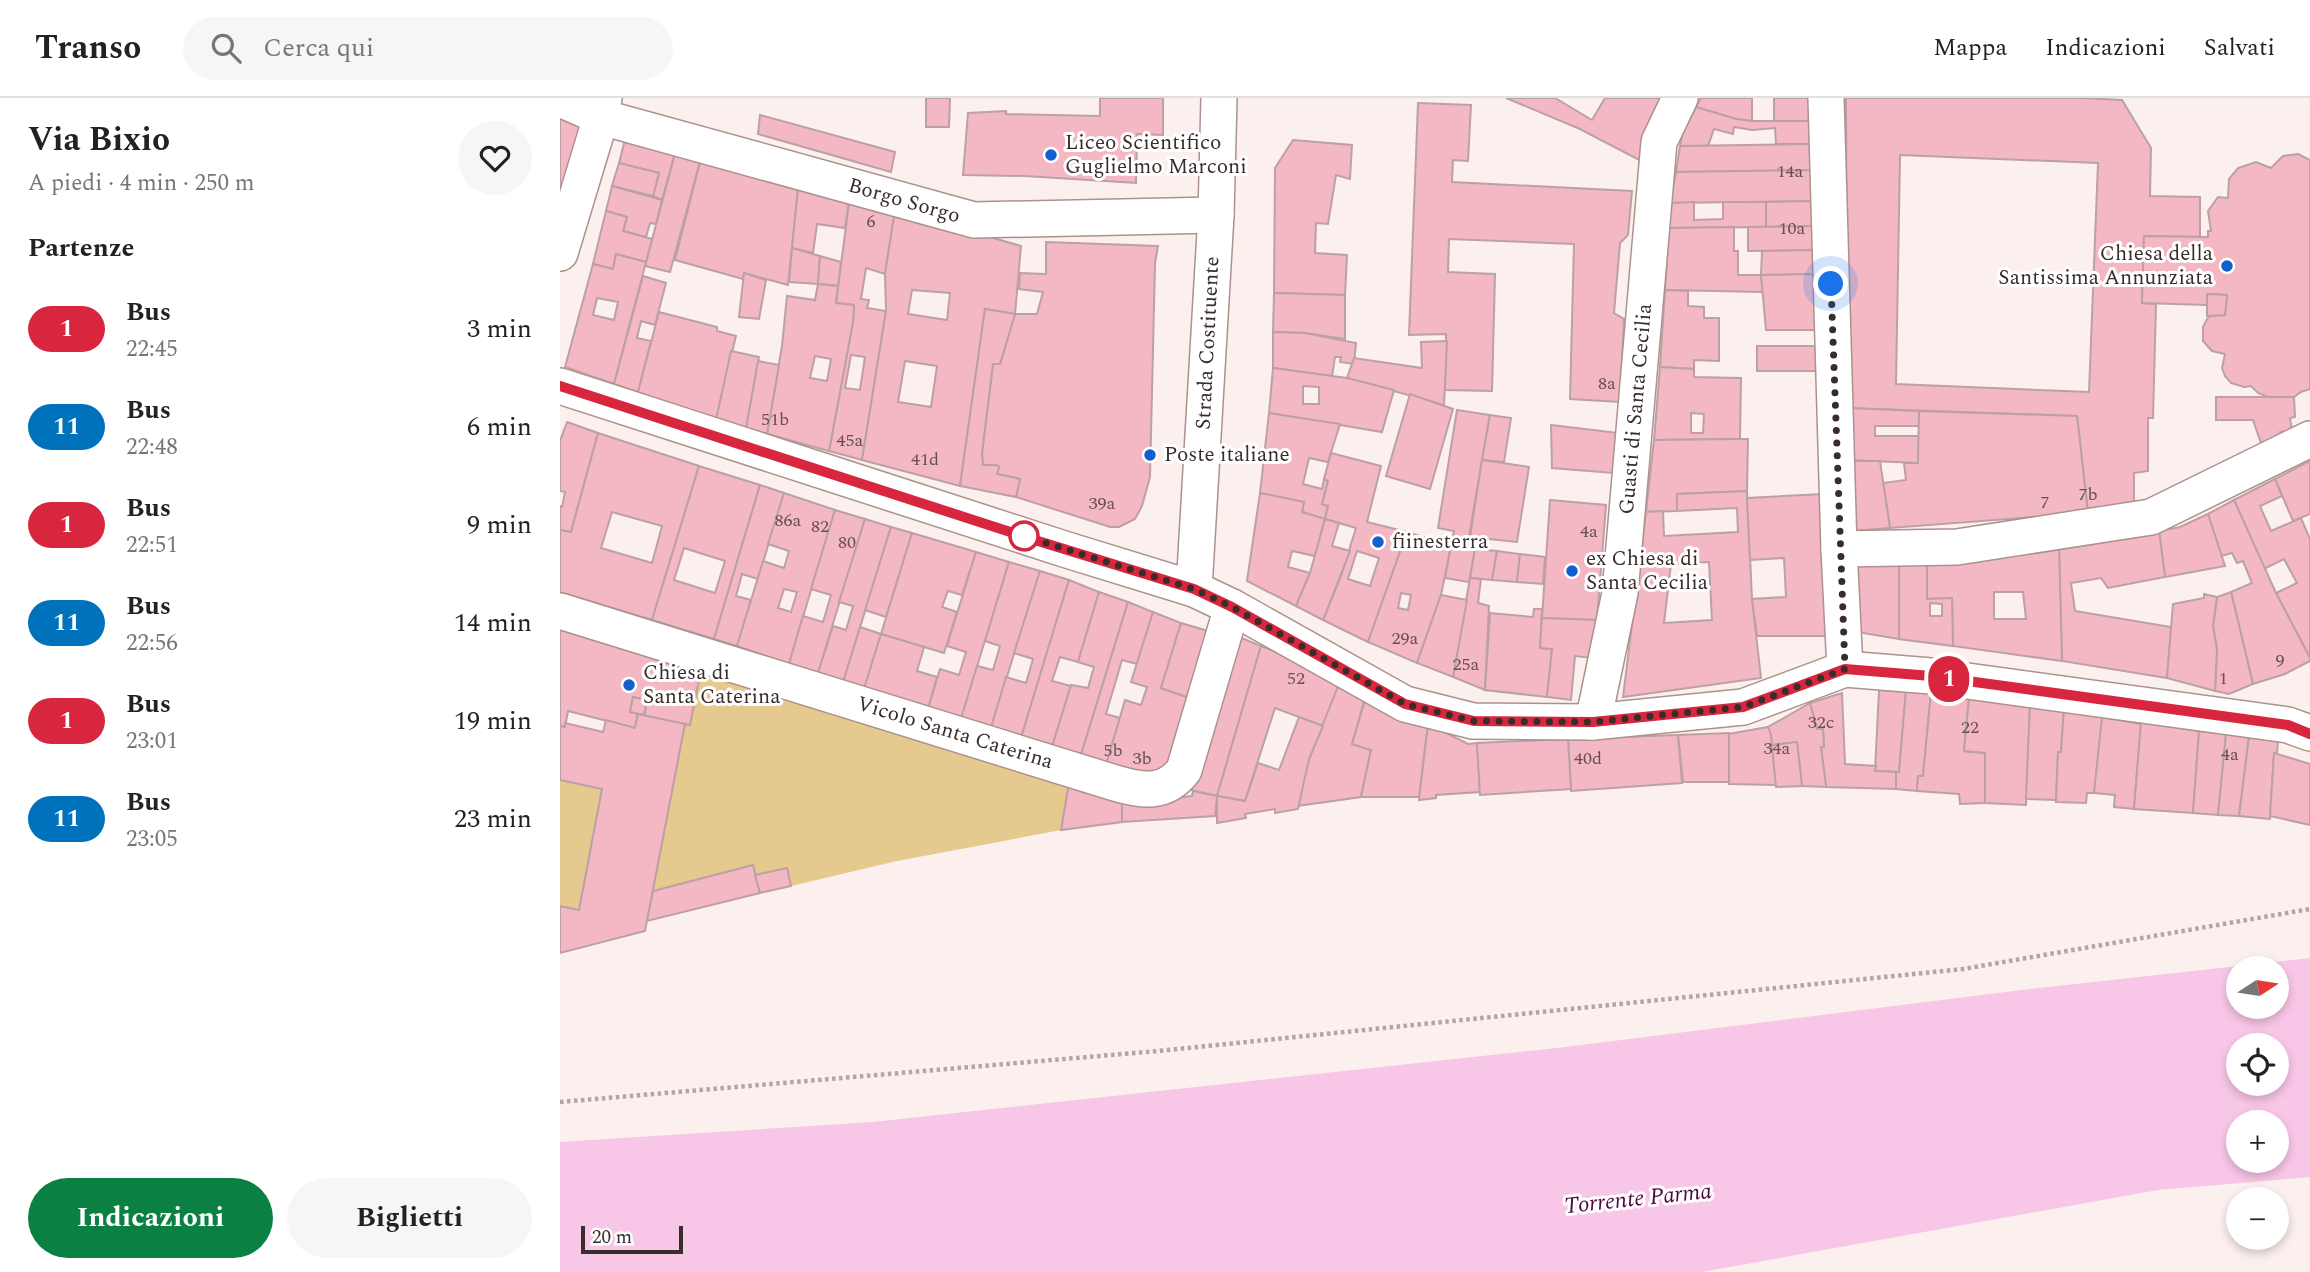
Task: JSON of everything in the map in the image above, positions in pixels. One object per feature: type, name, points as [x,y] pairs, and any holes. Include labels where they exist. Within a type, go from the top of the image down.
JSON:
[{"type":"street","name":"Strada Costituente","points":[[1194,589],[1216,215],[1219,98]]},
{"type":"street","name":"Guasti di Santa Cecilia","points":[[1593,722],[1620,593],[1659,142],[1679,98]]},
{"type":"street","points":[[1826,98],[1845,669]]},
{"type":"street","name":"Borgo Sorgo","points":[[560,99],[602,107],[974,220],[1216,215]]},
{"type":"street","points":[[560,253],[602,107]]},
{"type":"street","points":[[560,386],[1194,589],[1232,607],[1405,704],[1474,721],[1593,722],[1743,707],[1845,669],[1931,676],[2275,723],[2310,733]]},
{"type":"street","points":[[1839,549],[1958,547],[2151,517],[2310,439]]},
{"type":"street","name":"Vicolo Santa Caterina","points":[[560,611],[1115,783],[1148,790],[1173,783],[1184,770],[1232,607]]},
{"type":"path","points":[[560,1102],[1158,1051],[1963,969],[2310,909]]},
{"type":"shaded area","points":[[701,672],[1069,783],[1061,830],[897,861],[791,886],[787,868],[755,875],[752,865],[653,891],[685,724],[690,725]]},
{"type":"shaded area","points":[[560,780],[602,789],[579,910],[560,906]]},
{"type":"water","name":"Torrente Parma","points":[[2310,958],[2310,1177],[2158,1190],[1702,1272],[560,1272],[560,1142],[873,1122],[1557,1048],[2226,967],[2226,1019],[2289,1019],[2289,960]]},
{"type":"building","points":[[926,98],[950,98],[949,127],[926,127]]},
{"type":"building","name":"Liceo Scientifico Guglielmo Marconi","points":[[1100,98],[1163,98],[1163,135],[1137,134],[1136,183],[963,175],[968,113],[1006,111],[1006,114],[1100,116]]},
{"type":"building","points":[[1506,98],[1555,98],[1592,120],[1605,98],[1670,98],[1639,160],[1580,129]]},
{"type":"building","points":[[1701,98],[1752,98],[1752,121],[1696,107]]},
{"type":"building","points":[[1774,98],[1813,98],[1813,121],[1774,121]]},
{"type":"building","points":[[1846,98],[2122,100],[2151,148],[2150,196],[2200,197],[2200,237],[2144,236],[2142,303],[2156,304],[2153,418],[2148,418],[2148,471],[2134,473],[2134,503],[2088,513],[2077,416],[1847,408]],"holes":[[[1900,155],[2098,163],[2089,392],[1896,384]]]},
{"type":"building","points":[[1418,103],[1471,105],[1468,161],[1453,160],[1452,182],[1632,191],[1628,235],[1620,243],[1614,313],[1624,319],[1620,402],[1570,399],[1574,244],[1449,239],[1448,272],[1495,274],[1492,391],[1445,390],[1446,334],[1409,335]]},
{"type":"building","points":[[1696,107],[1752,121],[1813,121],[1814,144],[1776,144],[1775,128],[1752,130],[1734,127],[1733,134],[1714,129],[1708,146],[1680,146],[1683,132]]},
{"type":"building","points":[[760,115],[895,152],[891,172],[758,134]]},
{"type":"building","points":[[560,118],[586,128],[560,221]]},
{"type":"building","points":[[626,136],[676,150],[662,200],[653,196],[659,173],[619,163]]},
{"type":"building","points":[[1293,140],[1352,145],[1350,179],[1336,175],[1328,224],[1316,223],[1315,253],[1347,255],[1345,295],[1274,293],[1275,168]]},
{"type":"building","points":[[1814,144],[1815,170],[1676,172],[1680,146]]},
{"type":"building","points":[[676,150],[701,158],[670,272],[645,266]]},
{"type":"building","name":"Chiesa della Santissima Annunziata","points":[[2298,154],[2310,160],[2310,389],[2294,397],[2268,397],[2251,386],[2231,383],[2222,368],[2225,354],[2212,351],[2203,341],[2203,327],[2207,319],[2210,316],[2225,315],[2227,295],[2207,294],[2207,305],[2142,303],[2144,236],[2208,237],[2208,231],[2211,231],[2208,211],[2218,197],[2228,198],[2229,179],[2238,168],[2256,162],[2271,168],[2283,156]]},
{"type":"building","points":[[701,158],[798,189],[788,285],[744,273],[743,279],[675,260]]},
{"type":"building","points":[[619,163],[659,173],[653,196],[612,186]]},
{"type":"building","points":[[1815,170],[1815,201],[1670,203],[1676,172]]},
{"type":"building","points":[[612,186],[662,200],[656,224],[650,223],[646,237],[623,231],[627,217],[606,211]]},
{"type":"building","points":[[798,189],[849,203],[845,228],[817,224],[813,253],[792,248]]},
{"type":"building","points":[[1815,201],[1815,226],[1766,227],[1766,202]]},
{"type":"building","points":[[1694,202],[1694,220],[1723,219],[1723,202],[1766,202],[1766,227],[1669,228],[1670,203]]},
{"type":"building","points":[[849,203],[895,210],[885,274],[866,268],[861,299],[869,300],[867,308],[886,311],[862,460],[829,451],[854,305],[836,303]],"holes":[[[851,355],[865,357],[860,390],[845,388]]]},
{"type":"building","points":[[895,210],[1021,246],[1015,314],[985,309],[960,486],[862,460],[886,311],[885,274]],"holes":[[[912,290],[950,293],[947,320],[908,314]],[[905,361],[937,366],[931,407],[898,402]]]},
{"type":"building","points":[[606,211],[627,217],[623,231],[652,239],[646,262],[616,254],[613,269],[593,264]]},
{"type":"building","points":[[1815,226],[1815,250],[1748,251],[1748,227]]},
{"type":"building","points":[[1734,227],[1738,275],[1761,275],[1763,292],[1665,290],[1669,228]]},
{"type":"building","points":[[1046,242],[1158,246],[1155,263],[1150,477],[1142,506],[1135,519],[1119,527],[1110,527],[1016,497],[1020,479],[997,474],[999,467],[996,465],[983,465],[982,453],[993,364],[1000,364],[1015,314],[1037,314],[1043,292],[1019,289],[1020,273],[1046,274]]},
{"type":"building","points":[[792,248],[820,256],[818,284],[789,282]]},
{"type":"building","points":[[1815,250],[1816,274],[1761,275],[1762,251]]},
{"type":"building","points":[[616,254],[646,262],[614,384],[565,367],[593,264],[613,269]],"holes":[[[597,298],[618,302],[614,320],[593,315]]]},
{"type":"building","points":[[820,256],[841,262],[838,286],[818,284]]},
{"type":"building","points":[[744,273],[766,280],[759,319],[739,317]]},
{"type":"building","points":[[1816,274],[1821,330],[1766,330],[1761,275]]},
{"type":"building","points":[[643,276],[666,283],[655,325],[641,321],[637,338],[651,341],[638,392],[614,384]]},
{"type":"building","points":[[818,284],[838,286],[836,303],[854,305],[829,451],[767,434],[782,346],[787,296],[815,300]],"holes":[[[815,356],[831,359],[827,381],[810,378]]]},
{"type":"building","points":[[1665,290],[1688,291],[1688,306],[1704,307],[1704,318],[1719,318],[1719,361],[1694,360],[1694,369],[1660,367]]},
{"type":"building","points":[[1274,293],[1345,295],[1345,339],[1305,333],[1273,332]]},
{"type":"building","points":[[2207,294],[2227,295],[2225,315],[2207,316]]},
{"type":"building","points":[[985,309],[1015,314],[1000,364],[993,364],[982,453],[983,465],[996,465],[999,467],[997,474],[1020,479],[1016,497],[960,486]]},
{"type":"building","points":[[659,312],[717,327],[717,331],[736,336],[716,420],[638,392]]},
{"type":"building","points":[[1273,332],[1305,333],[1356,343],[1354,364],[1340,362],[1341,357],[1335,357],[1332,376],[1273,368]]},
{"type":"building","points":[[1447,341],[1444,405],[1347,378],[1354,358],[1422,368],[1421,342]]},
{"type":"building","points":[[1757,346],[1821,346],[1822,371],[1757,371]]},
{"type":"building","points":[[731,351],[759,357],[746,429],[716,420]]},
{"type":"building","points":[[758,361],[779,365],[767,434],[746,429]]},
{"type":"building","points":[[1660,367],[1694,369],[1694,377],[1741,378],[1740,439],[1654,440]],"holes":[[[1691,413],[1704,414],[1703,433],[1691,433]]]},
{"type":"building","points":[[1273,368],[1347,378],[1394,390],[1382,432],[1269,413]],"holes":[[[1303,386],[1319,387],[1319,404],[1303,404]]]},
{"type":"building","points":[[1410,394],[1453,409],[1430,489],[1386,476]]},
{"type":"building","points":[[2216,397],[2294,397],[2295,417],[2290,418],[2292,430],[2280,432],[2281,443],[2264,452],[2253,420],[2216,420]]},
{"type":"building","points":[[1847,408],[1919,411],[1920,426],[1875,426],[1875,436],[1919,436],[1918,463],[1848,460]]},
{"type":"building","points":[[1457,410],[1490,415],[1467,548],[1451,546],[1454,531],[1438,528]]},
{"type":"building","points":[[1919,411],[2077,416],[2088,513],[1890,528],[1883,483],[1906,480],[1904,463],[1918,463]]},
{"type":"building","points":[[1269,413],[1340,424],[1328,462],[1309,458],[1303,484],[1322,489],[1324,479],[1328,481],[1322,504],[1328,506],[1325,519],[1302,512],[1304,502],[1260,493]]},
{"type":"building","points":[[1490,415],[1511,418],[1504,462],[1482,460]]},
{"type":"building","points":[[567,422],[598,433],[571,532],[560,530],[560,506],[562,507],[565,492],[560,491],[560,441]]},
{"type":"building","points":[[1551,425],[1619,433],[1613,473],[1552,468]]},
{"type":"building","points":[[598,433],[699,466],[652,620],[560,592],[560,530],[571,532]],"holes":[[[612,512],[662,526],[652,563],[601,548]]]},
{"type":"building","points":[[1748,439],[1747,491],[1677,494],[1677,511],[1646,512],[1654,440]]},
{"type":"building","name":"fiinesterra","points":[[1331,453],[1381,466],[1367,522],[1407,532],[1368,642],[1323,620],[1356,528],[1325,519],[1328,506],[1322,504],[1328,481],[1324,479]],"holes":[[[1357,551],[1379,558],[1370,586],[1348,579]]]},
{"type":"building","points":[[1482,460],[1529,467],[1517,542],[1470,537]]},
{"type":"building","points":[[1852,461],[1880,461],[1890,528],[1853,531]]},
{"type":"building","points":[[2310,461],[2310,514],[2293,521],[2275,479]]},
{"type":"building","points":[[699,466],[760,485],[714,639],[652,620]],"holes":[[[684,548],[725,561],[715,593],[674,580]]]},
{"type":"building","points":[[2275,479],[2282,496],[2260,506],[2271,531],[2301,518],[2310,539],[2310,658],[2276,593],[2297,583],[2284,559],[2264,569],[2234,500]]},
{"type":"building","points":[[760,485],[784,493],[758,579],[742,574],[736,596],[751,600],[737,646],[714,639]]},
{"type":"building","points":[[1747,491],[1752,599],[1761,678],[1623,697],[1646,512],[1663,511],[1664,536],[1738,532],[1737,508],[1677,511],[1677,494]],"holes":[[[1709,562],[1712,620],[1664,623],[1671,564]]]},
{"type":"building","points":[[784,493],[835,510],[789,664],[737,646],[763,561],[784,568],[789,551],[768,544]],"holes":[[[784,589],[797,592],[791,612],[778,608]]]},
{"type":"building","points":[[1260,493],[1304,502],[1302,512],[1325,519],[1315,556],[1292,551],[1288,567],[1310,573],[1296,606],[1247,581]]},
{"type":"building","points":[[1823,494],[1830,636],[1757,636],[1752,599],[1786,597],[1784,558],[1750,560],[1747,498]]},
{"type":"building","name":"ex Chiesa di Santa Cecilia","points":[[1550,500],[1606,505],[1597,620],[1542,618]]},
{"type":"building","points":[[2234,500],[2276,593],[2310,658],[2310,661],[2285,674],[2253,684],[2231,592],[2252,583],[2243,561],[2237,563],[2232,553],[2221,556],[2208,514]]},
{"type":"building","points":[[835,510],[865,519],[817,676],[789,664],[803,616],[823,622],[831,595],[811,589]]},
{"type":"building","points":[[2208,514],[2225,566],[2165,577],[2159,531],[2180,527]]},
{"type":"building","points":[[865,519],[891,527],[842,686],[817,676],[833,626],[846,630],[853,606],[839,602]]},
{"type":"building","points":[[1325,519],[1339,523],[1332,546],[1350,551],[1323,620],[1296,606],[1310,573]]},
{"type":"building","points":[[891,527],[912,533],[886,617],[865,610]]},
{"type":"building","points":[[2159,531],[2165,577],[2108,588],[2101,578],[2071,583],[2075,611],[2171,627],[2167,678],[2062,661],[2059,548]]},
{"type":"building","points":[[1407,532],[1451,546],[1441,595],[1417,663],[1368,642]],"holes":[[[1401,593],[1411,595],[1408,610],[1398,608]]]},
{"type":"building","points":[[912,533],[976,552],[962,595],[948,591],[942,607],[957,612],[944,653],[881,634]]},
{"type":"building","points":[[1451,546],[1475,549],[1469,582],[1445,578]]},
{"type":"building","points":[[2059,548],[2062,661],[1953,646],[1952,598],[1927,599],[1927,562]],"holes":[[[1994,592],[2023,592],[2026,619],[1994,619]]]},
{"type":"building","points":[[1475,549],[1497,551],[1492,580],[1470,578]]},
{"type":"building","points":[[1497,551],[1520,554],[1517,582],[1492,580]]},
{"type":"building","points":[[976,552],[1009,562],[960,722],[927,712],[940,669],[959,675],[966,652],[947,646]]},
{"type":"building","points":[[1520,554],[1545,557],[1543,584],[1517,582]]},
{"type":"building","points":[[1009,562],[1040,571],[990,731],[960,722],[977,666],[993,670],[1000,646],[985,641]]},
{"type":"building","points":[[1927,562],[1927,599],[1952,598],[1953,646],[1899,639],[1899,563]],"holes":[[[1930,603],[1942,604],[1942,616],[1930,616]]]},
{"type":"building","points":[[1850,563],[1899,563],[1899,639],[1857,632]]},
{"type":"building","points":[[1040,571],[1069,580],[1020,741],[990,731],[1006,677],[1026,683],[1033,659],[1014,653]]},
{"type":"building","points":[[1470,578],[1481,579],[1478,603],[1489,606],[1485,690],[1453,677]]},
{"type":"building","points":[[1069,580],[1099,592],[1078,662],[1060,657],[1052,681],[1071,686],[1051,750],[1020,741]]},
{"type":"building","points":[[1099,592],[1128,602],[1080,758],[1051,750],[1071,685],[1088,688],[1094,667],[1078,662]]},
{"type":"building","points":[[2231,592],[2253,684],[2229,694],[2215,691],[2217,649],[2213,626],[2217,597]]},
{"type":"building","points":[[2204,594],[2217,597],[2213,626],[2217,649],[2215,691],[2167,678],[2173,604],[2204,598]]},
{"type":"building","points":[[1441,595],[1467,600],[1453,677],[1417,663]]},
{"type":"building","points":[[1128,602],[1153,612],[1137,664],[1122,660],[1106,714],[1120,718],[1106,765],[1080,758]]},
{"type":"building","points":[[1534,609],[1542,609],[1540,648],[1552,649],[1547,697],[1485,690],[1490,613],[1533,617]]},
{"type":"building","points":[[1153,612],[1181,623],[1161,688],[1190,698],[1169,764],[1152,775],[1106,765],[1125,700],[1141,705],[1147,687],[1131,682]]},
{"type":"building","points":[[1542,618],[1597,620],[1592,658],[1575,656],[1571,700],[1547,697],[1552,649],[1540,648]]},
{"type":"building","name":"Chiesa di Santa Caterina","points":[[560,621],[702,665],[690,725],[644,716],[647,700],[633,697],[630,712],[638,714],[635,728],[568,711],[565,727],[560,726]]},
{"type":"building","points":[[1181,623],[1208,631],[1190,698],[1161,688]]},
{"type":"building","points":[[860,627],[881,634],[863,692],[842,686]]},
{"type":"building","points":[[881,634],[924,647],[917,671],[937,677],[927,712],[863,692]]},
{"type":"building","points":[[1232,634],[1261,646],[1217,796],[1191,790]]},
{"type":"building","points":[[1261,646],[1341,679],[1323,726],[1275,708],[1245,801],[1217,796]]},
{"type":"building","points":[[1341,679],[1367,691],[1352,744],[1371,750],[1361,797],[1297,806],[1309,759]]},
{"type":"building","points":[[1368,690],[1428,724],[1419,797],[1361,797],[1371,750],[1352,744]]},
{"type":"building","points":[[1879,690],[1906,692],[1899,772],[1875,771]]},
{"type":"building","points":[[1906,690],[1931,692],[1923,776],[1918,776],[1917,791],[1896,789]]},
{"type":"building","points":[[1842,693],[1845,764],[1876,766],[1875,771],[1896,772],[1896,789],[1826,787],[1821,747],[1824,747],[1823,729],[1817,729],[1810,703]]},
{"type":"building","points":[[1931,693],[1969,698],[1964,751],[1985,753],[1985,803],[1960,804],[1959,794],[1917,791],[1918,776],[1923,776]]},
{"type":"building","points":[[633,697],[647,700],[644,715],[630,712]]},
{"type":"building","points":[[1969,698],[2030,705],[2026,805],[1985,803],[1985,753],[1964,751]]},
{"type":"building","points":[[1810,703],[1817,729],[1823,729],[1824,747],[1821,747],[1826,787],[1802,786],[1797,742],[1772,745],[1768,727]]},
{"type":"building","points":[[2030,705],[2064,708],[2061,752],[2058,752],[2056,800],[2026,799]]},
{"type":"building","points":[[2064,708],[2103,715],[2094,793],[2087,793],[2086,803],[2056,802],[2058,752],[2061,752]]},
{"type":"building","points":[[638,714],[685,724],[645,931],[560,953],[560,906],[579,910],[602,789],[560,780],[560,726],[565,727],[565,723],[603,732],[606,720],[635,728]]},
{"type":"building","points":[[1299,717],[1323,726],[1309,759],[1298,809],[1275,813],[1275,809],[1245,814],[1246,818],[1217,823],[1217,796],[1245,801],[1258,763],[1279,770]]},
{"type":"building","points":[[2102,717],[2141,724],[2134,809],[2114,807],[2115,795],[2094,793]]},
{"type":"building","points":[[2141,722],[2199,731],[2193,813],[2134,809]]},
{"type":"building","points":[[1428,724],[1468,744],[1477,743],[1480,792],[1436,795],[1436,798],[1419,800]]},
{"type":"building","points":[[1768,727],[1776,785],[1729,784],[1728,734]]},
{"type":"building","points":[[2199,731],[2226,734],[2218,815],[2193,813]]},
{"type":"building","points":[[1729,733],[1729,782],[1683,782],[1678,735]]},
{"type":"building","points":[[2226,734],[2249,737],[2239,816],[2218,815]]},
{"type":"building","points":[[1678,735],[1682,783],[1571,791],[1568,739]]},
{"type":"building","points":[[2249,737],[2278,739],[2277,754],[2274,753],[2270,819],[2239,816]]},
{"type":"building","points":[[1568,739],[1571,789],[1480,795],[1477,743]]},
{"type":"building","points":[[1797,742],[1802,786],[1776,787],[1772,745]]},
{"type":"building","points":[[2274,753],[2310,764],[2310,825],[2270,816]]},
{"type":"building","points":[[1069,783],[1122,803],[1122,822],[1061,830]]},
{"type":"building","points":[[1193,791],[1217,796],[1215,816],[1122,822],[1122,803],[1192,796]]},
{"type":"building","points":[[753,865],[760,893],[647,921],[653,891]]},
{"type":"building","points":[[787,868],[791,886],[760,893],[755,875]]},
{"type":"bus line","name":"1","points":[[560,386],[1194,589],[1232,607],[1405,704],[1474,721],[1593,722],[1743,707],[1845,669],[1931,676],[2288,725],[2310,734]]},
{"type":"place","name":"Liceo Scientifico Guglielmo Marconi","points":[[1051,155]]},
{"type":"place","name":"Chiesa della Santissima Annunziata","points":[[2227,266]]},
{"type":"place","name":"Poste italiane","points":[[1150,455]]},
{"type":"place","name":"fiinesterra","points":[[1378,542]]},
{"type":"place","name":"ex Chiesa di Santa Cecilia","points":[[1572,571]]},
{"type":"place","name":"Chiesa di Santa Caterina","points":[[629,685]]},
{"type":"route","points":[[1024,536],[1011,532],[1194,589],[1232,607],[1405,704],[1474,721],[1593,722],[1743,707],[1845,669],[1831,284]]}]
